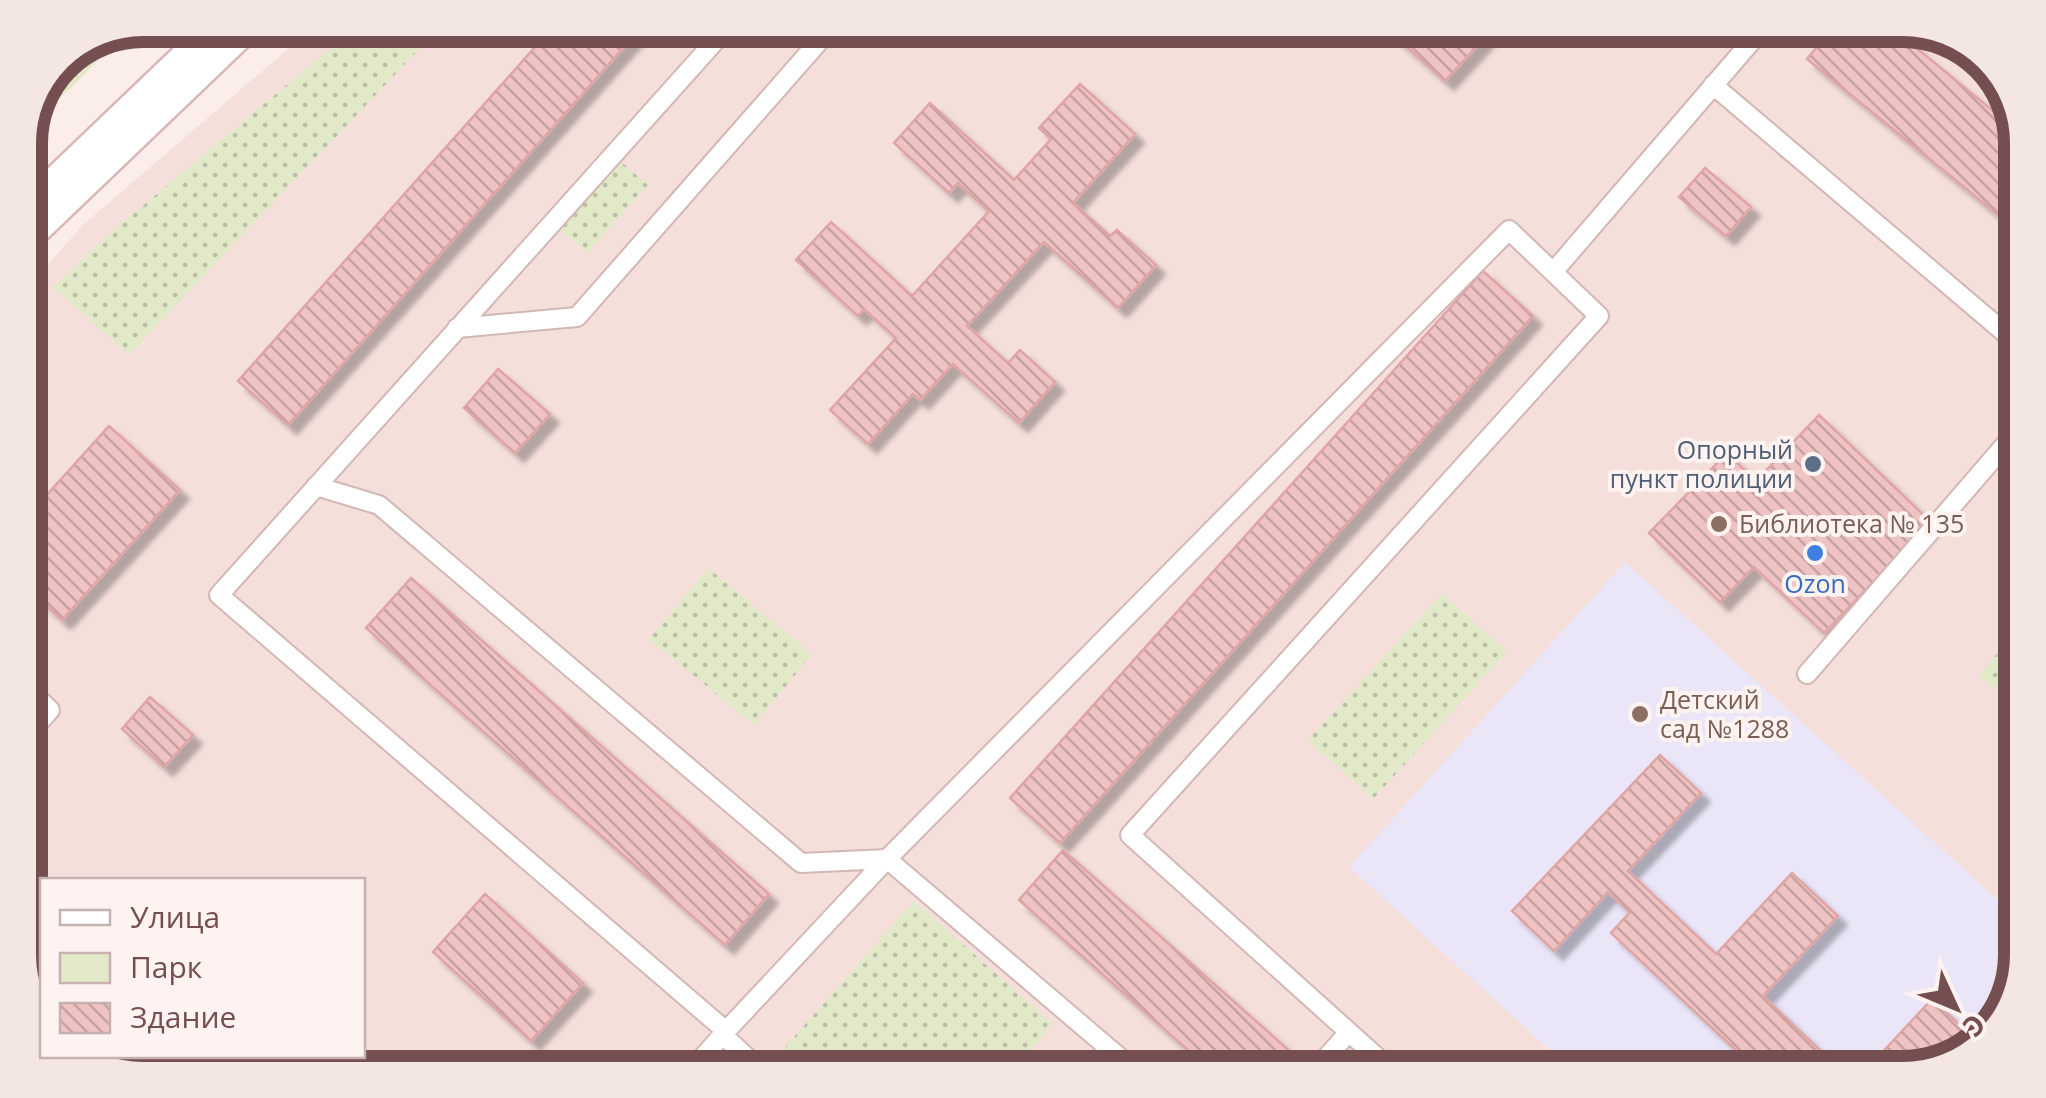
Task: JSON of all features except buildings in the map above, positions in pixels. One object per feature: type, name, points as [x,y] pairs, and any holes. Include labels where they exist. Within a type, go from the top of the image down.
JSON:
[{"type":"main road","points":[[43,208],[216,42]]},
{"type":"lane","points":[[714,42],[219,595],[725,1033],[747,1056]]},
{"type":"lane","points":[[457,328],[577,317],[818,42]]},
{"type":"lane","points":[[1554,270],[1751,42]]},
{"type":"lane","points":[[1713,85],[2003,331]]},
{"type":"lane","points":[[704,1056],[888,859],[1509,230],[1599,316],[1130,835],[1375,1056]]},
{"type":"lane","points":[[1807,674],[2003,446]]},
{"type":"lane","points":[[316,486],[379,505],[801,864],[888,859],[1118,1056]]},
{"type":"lane","points":[[1328,1056],[1349,1032]]},
{"type":"shaded area","points":[[296,42],[1902,42],[1935,48],[1978,77],[1998,111],[2003,137],[2004,954],[1993,999],[1974,1026],[1953,1042],[1928,1052],[1902,1056],[365,1056],[365,878],[43,878],[43,270],[84,224]]},
{"type":"shaded area","name":"Детский сад №1288","points":[[1625,562],[2004,906],[2003,967],[1993,999],[1974,1026],[1941,1048],[1915,1055],[1557,1056],[1349,867]]},
{"type":"green space","points":[[338,42],[426,42],[129,355],[53,287],[108,235]]},
{"type":"green space","points":[[111,48],[49,109],[63,82],[77,68]]},
{"type":"green space","points":[[620,161],[648,185],[587,253],[559,228]]},
{"type":"green space","points":[[708,568],[812,654],[754,725],[649,639]]},
{"type":"green space","points":[[1442,593],[1507,652],[1373,799],[1308,740]]},
{"type":"green space","points":[[2004,645],[2004,695],[1979,676]]},
{"type":"green space","points":[[914,901],[1053,1024],[1025,1056],[779,1054]]},
{"type":"place","name":"Опорный пункт полиции","points":[[1813,464]]},
{"type":"place","name":"Библиотека № 135","points":[[1719,524]]},
{"type":"place","name":"Ozon","points":[[1815,553]]},
{"type":"place","name":"Детский сад №1288","points":[[1640,714]]}]
